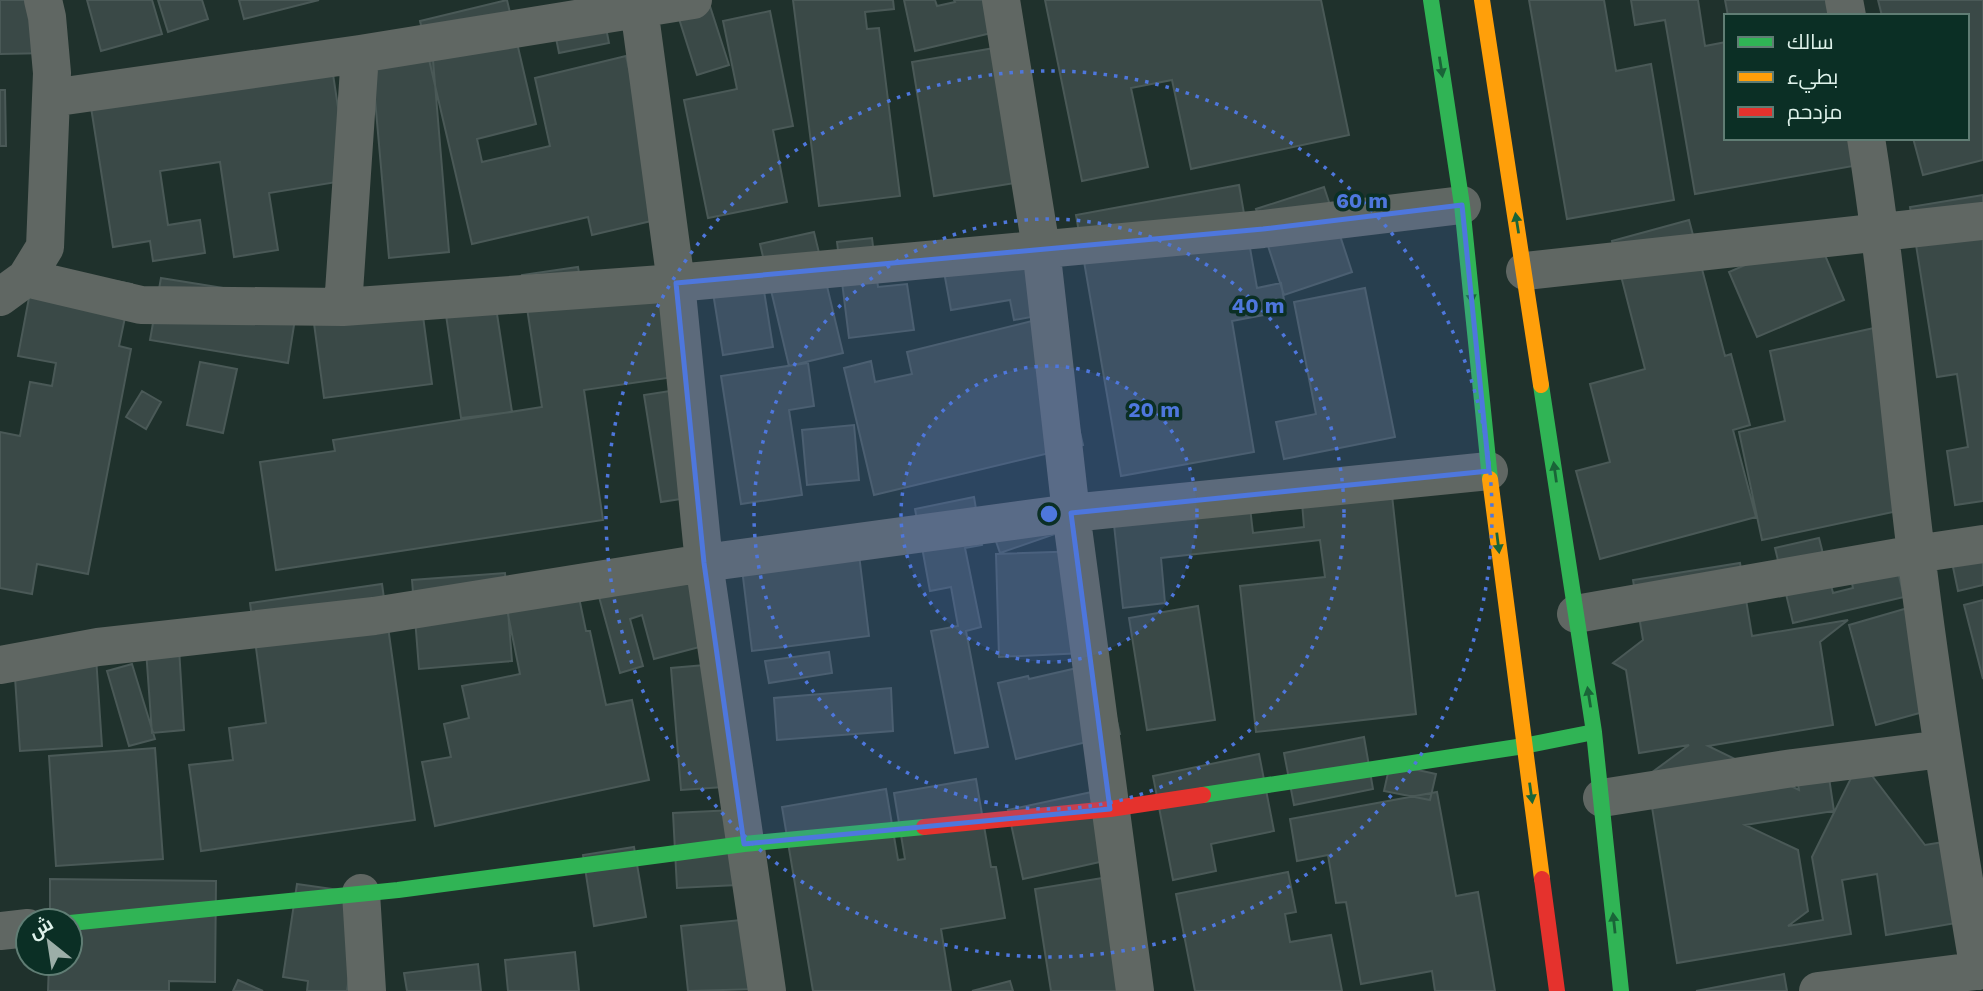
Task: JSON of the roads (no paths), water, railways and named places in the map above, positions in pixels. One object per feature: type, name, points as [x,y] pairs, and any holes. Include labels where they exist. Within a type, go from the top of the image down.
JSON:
[{"type":"main road","points":[[1431,0],[1462,205],[1489,471],[1557,991]]},
{"type":"main road","points":[[1482,0],[1594,732],[1621,991]]},
{"type":"main road","points":[[84,922],[360,893],[744,844],[1110,809],[1524,746],[1594,732]]},
{"type":"street","points":[[13,288],[45,247],[52,73],[43,0]]},
{"type":"street","points":[[51,98],[360,54],[693,0]]},
{"type":"street","points":[[1001,0],[1041,248],[1071,513],[1135,991]]},
{"type":"street","points":[[639,8],[676,283],[705,563],[767,991]]},
{"type":"street","points":[[343,307],[360,54]]},
{"type":"street","points":[[1818,991],[1981,971],[1942,749],[1916,554],[1881,234],[1866,140]]},
{"type":"street","points":[[13,288],[141,304],[343,307],[676,283],[1263,229],[1462,205]]},
{"type":"street","points":[[1525,271],[1983,221]]},
{"type":"street","points":[[0,665],[98,647],[374,616],[705,563],[1071,513],[1489,471]]},
{"type":"street","points":[[1576,614],[1983,544]]},
{"type":"street","points":[[1602,798],[1793,768],[1942,749]]},
{"type":"street","points":[[360,893],[367,991]]}]
